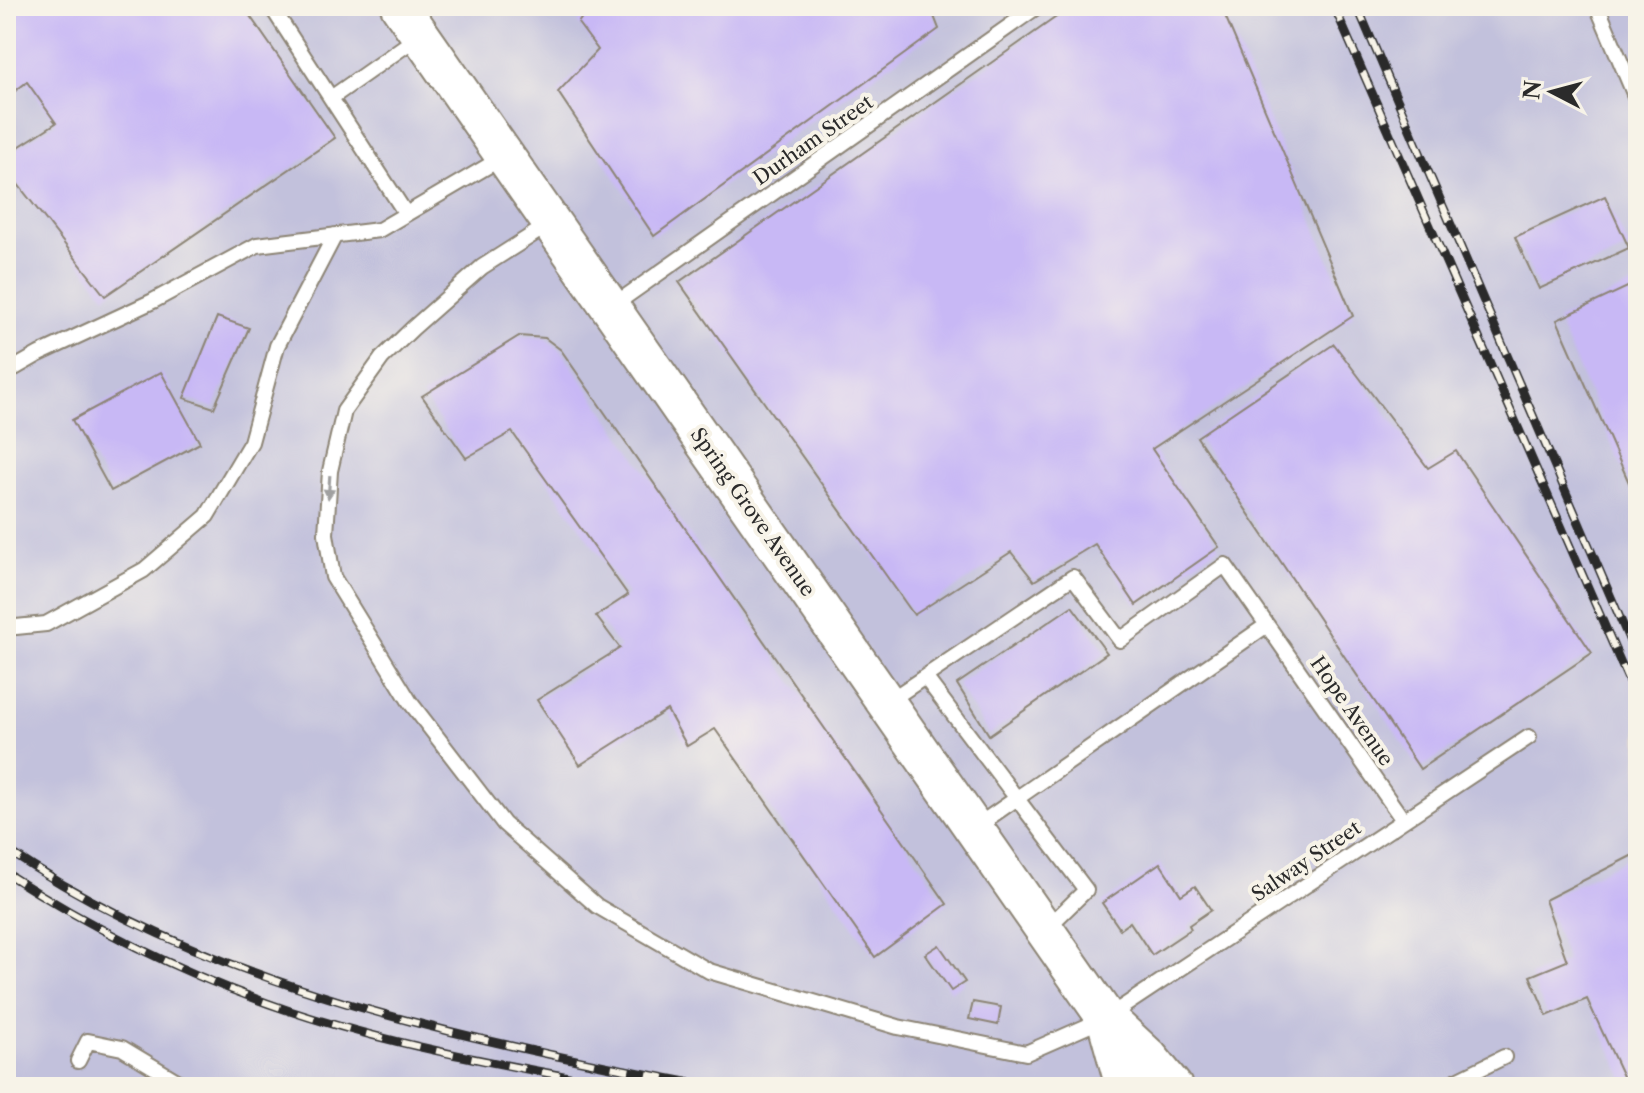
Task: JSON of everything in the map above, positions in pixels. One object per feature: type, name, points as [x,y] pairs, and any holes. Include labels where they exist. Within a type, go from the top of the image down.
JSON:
[{"type":"main road","name":"Spring Grove Avenue","points":[[410,20],[1106,1018],[1149,1058],[1173,1087]]},
{"type":"main road","name":"Spring Grove Avenue","points":[[1106,1018],[1122,1076],[1130,1087]]},
{"type":"lane","points":[[271,6],[406,214]]},
{"type":"lane","name":"Durham Street","points":[[611,307],[1038,6]]},
{"type":"lane","points":[[1597,6],[1638,103]]},
{"type":"lane","points":[[331,98],[410,20]]},
{"type":"lane","points":[[6,373],[39,354],[153,301],[257,245],[379,230],[505,156]]},
{"type":"lane","name":"Salway Street","points":[[552,222],[482,267],[413,328],[382,358],[344,411],[330,471],[326,534],[333,577],[410,702],[504,824],[597,906],[709,971],[898,1027],[1026,1053],[1106,1018],[1529,737]]},
{"type":"lane","points":[[6,628],[46,624],[144,570],[207,516],[251,442],[277,346],[335,235]]},
{"type":"lane","name":"Hope Avenue","points":[[925,677],[1073,577],[1120,640],[1225,565],[1403,820]]},
{"type":"lane","points":[[973,828],[1267,625]]},
{"type":"lane","points":[[886,703],[925,677],[1086,890],[1045,931]]},
{"type":"lane","points":[[78,1061],[88,1041],[122,1048],[187,1087]]},
{"type":"lane","points":[[1443,1087],[1504,1057]]},
{"type":"shaded area","points":[[6,6],[1638,6],[1638,1087],[6,1087]]},
{"type":"building","points":[[6,6],[243,6],[335,138],[105,296],[6,169],[6,155],[56,123],[27,82],[6,98]]},
{"type":"building","points":[[590,6],[612,6],[626,17],[634,6],[930,6],[939,29],[654,236],[558,92],[598,50],[578,23]]},
{"type":"building","points":[[1072,6],[1221,6],[1353,316],[1152,449],[1219,547],[1136,605],[1095,544],[1034,581],[1011,552],[914,615],[679,282]]},
{"type":"building","points":[[1605,196],[1629,248],[1539,289],[1515,237]]},
{"type":"building","points":[[1638,282],[1638,503],[1557,320]]},
{"type":"building","points":[[217,317],[249,328],[214,408],[184,398]]},
{"type":"building","points":[[519,336],[545,338],[561,350],[947,904],[875,957],[715,729],[687,746],[667,710],[580,765],[537,700],[620,648],[596,616],[628,595],[512,432],[466,458],[422,396]]},
{"type":"building","points":[[1334,344],[1428,468],[1456,451],[1592,653],[1420,769],[1197,437]]},
{"type":"building","points":[[161,372],[200,443],[111,491],[72,420]]},
{"type":"building","points":[[1072,606],[1107,653],[989,735],[957,684]]},
{"type":"building","points":[[1637,853],[1638,1087],[1628,1087],[1587,999],[1547,1016],[1530,976],[1567,961],[1545,900]]},
{"type":"building","points":[[1160,863],[1181,895],[1195,886],[1211,910],[1189,925],[1191,929],[1152,955],[1130,922],[1120,929],[1102,903]]},
{"type":"building","points":[[939,945],[965,982],[951,991],[925,954]]},
{"type":"building","points":[[973,1002],[1001,1007],[998,1025],[969,1019]]},
{"type":"railway","points":[[1334,6],[1638,702]]},
{"type":"railway","points":[[1357,6],[1638,660]]},
{"type":"railway","points":[[6,849],[86,898],[169,939],[257,974],[438,1028],[713,1087]]},
{"type":"railway","points":[[6,873],[144,951],[252,998],[331,1024],[413,1045],[622,1087]]}]
